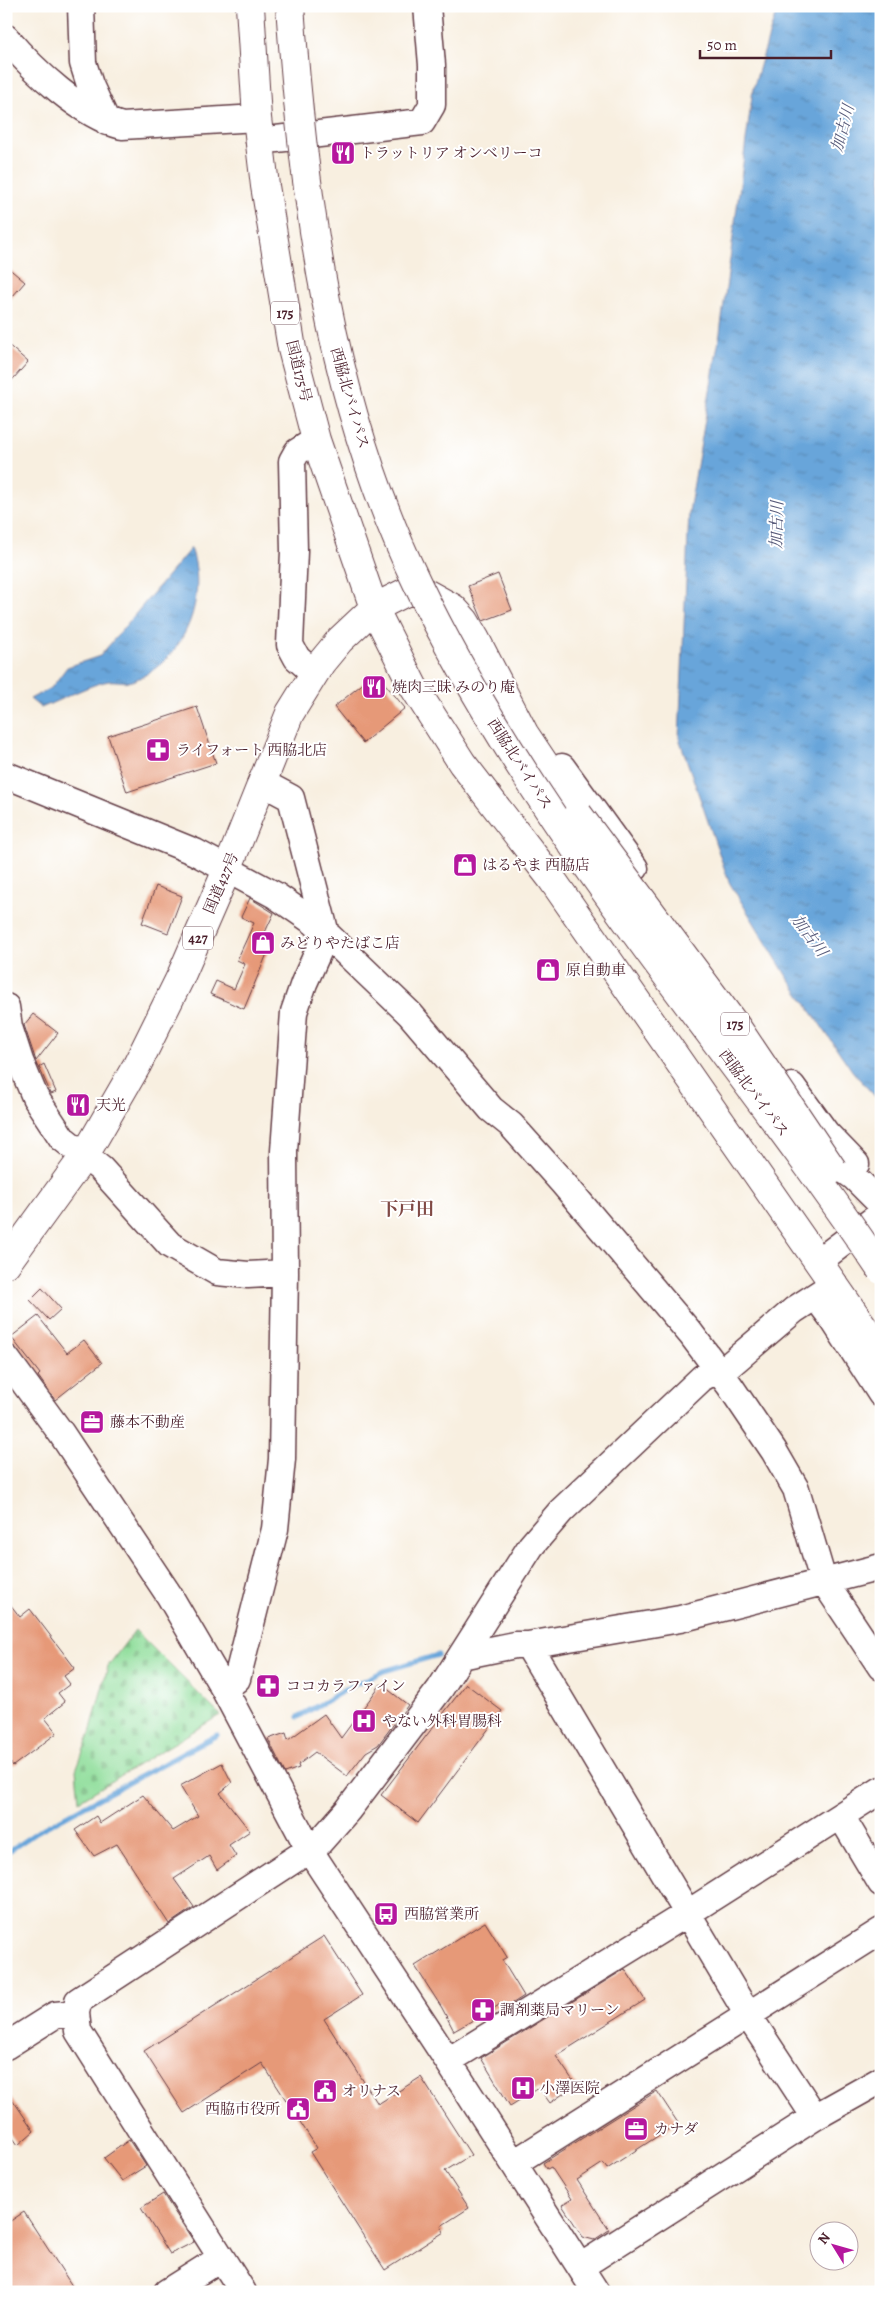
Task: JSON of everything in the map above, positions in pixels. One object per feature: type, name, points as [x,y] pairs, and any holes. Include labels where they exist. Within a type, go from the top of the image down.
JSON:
[{"type":"highway","name":"国道175号","points":[[250,6],[258,130],[280,286],[292,349],[316,440],[374,608]]},
{"type":"highway","name":"西脇北バイパス","points":[[290,6],[297,110],[308,197],[321,279],[339,363],[365,451],[416,580],[453,654],[497,732],[655,960],[828,1193],[881,1270]]},
{"type":"highway","name":"175","points":[[881,1242],[736,1026],[578,814],[524,732],[464,621],[453,608],[424,592],[406,592],[374,608],[413,686],[462,763],[551,878],[819,1261],[825,1291],[881,1352]]},
{"type":"highway","name":"国道427号","points":[[6,1264],[85,1155],[137,1065],[180,978],[228,870],[290,712],[314,673],[340,640],[374,608]]},
{"type":"street","points":[[81,6],[83,63],[90,85],[108,122]]},
{"type":"street","points":[[6,38],[47,81],[108,122],[122,126],[258,130],[422,122],[432,105],[432,65],[427,6]]},
{"type":"street","points":[[314,673],[297,658],[290,645],[294,551],[292,461],[296,452],[316,440]]},
{"type":"street","points":[[503,694],[531,771],[573,836],[804,1139],[816,1151],[854,1177],[881,1204]]},
{"type":"street","points":[[562,767],[826,1133],[869,1177],[881,1198]]},
{"type":"street","points":[[6,775],[195,852],[275,895],[314,922],[410,1014],[490,1109],[511,1126],[530,1146],[691,1334],[718,1369],[774,1451],[796,1489],[823,1579],[881,1667]]},
{"type":"street","points":[[224,1689],[237,1680],[275,1529],[282,1459],[286,1272],[284,1151],[294,1012],[304,982],[326,934],[292,798],[262,782]]},
{"type":"street","points":[[6,1007],[9,1027],[20,1061],[35,1097],[62,1138],[101,1169],[170,1244],[216,1272],[248,1275],[286,1272]]},
{"type":"street","points":[[819,1261],[881,1214]]},
{"type":"street","points":[[243,2292],[78,2031],[76,2013],[78,2001],[310,1851],[348,1810],[440,1689],[531,1546],[562,1510],[702,1378],[718,1369],[725,1368],[794,1310],[825,1291],[834,1321],[881,1394]]},
{"type":"street","points":[[6,1358],[61,1432],[144,1556],[224,1689],[310,1851],[514,2162],[596,2292]]},
{"type":"street","points":[[461,1656],[515,1645],[528,1645],[680,1619],[823,1579],[881,1568]]},
{"type":"street","points":[[528,1645],[748,2015],[815,2117]]},
{"type":"street","points":[[448,2061],[688,1913],[881,1790]]},
{"type":"street","points":[[841,1816],[881,1883]]},
{"type":"street","points":[[514,2162],[881,1931]]},
{"type":"street","points":[[6,2046],[55,2015],[76,2013]]},
{"type":"street","points":[[580,2267],[815,2117],[881,2080]]},
{"type":"street","points":[[167,2292],[221,2258]]},
{"type":"green space","points":[[135,1630],[220,1715],[79,1801],[76,1770],[90,1733],[108,1666]]},
{"type":"water","name":"加古川","points":[[778,6],[881,6],[881,1103],[853,1072],[786,975],[729,882],[679,738],[689,512],[720,333],[753,89]]},
{"type":"water","points":[[191,548],[196,568],[197,588],[194,607],[188,626],[178,644],[166,659],[150,672],[132,681],[102,682],[41,708],[30,699],[52,687],[67,667],[100,656]]},
{"type":"building","points":[[6,266],[25,282],[6,304]]},
{"type":"building","points":[[6,343],[28,362],[6,387]]},
{"type":"building","points":[[498,574],[512,610],[483,621],[468,586]]},
{"type":"building","points":[[376,673],[405,708],[363,743],[334,707]]},
{"type":"building","points":[[197,707],[216,763],[127,792],[108,736]]},
{"type":"building","points":[[156,886],[182,896],[168,933],[142,923]]},
{"type":"building","points":[[250,898],[274,913],[259,945],[269,949],[244,1009],[210,994],[216,981],[234,989],[245,964],[237,960],[254,923],[241,917]]},
{"type":"building","points":[[33,1014],[58,1033],[36,1061],[24,1025]]},
{"type":"building","points":[[44,1064],[56,1092],[51,1094],[39,1067]]},
{"type":"building","points":[[42,1288],[61,1309],[49,1320],[30,1300]]},
{"type":"building","points":[[38,1316],[67,1353],[84,1340],[102,1363],[55,1400],[38,1376],[40,1374],[11,1337]]},
{"type":"building","points":[[6,1599],[20,1617],[30,1609],[75,1668],[64,1676],[70,1684],[58,1693],[65,1702],[45,1718],[57,1733],[13,1766],[6,1757]]},
{"type":"building","points":[[381,1684],[408,1705],[378,1745],[366,1752],[347,1776],[315,1752],[298,1765],[299,1768],[285,1773],[268,1739],[286,1733],[288,1740],[324,1714],[341,1738]]},
{"type":"building","points":[[466,1684],[502,1711],[418,1823],[381,1795]]},
{"type":"building","points":[[222,1763],[232,1783],[220,1793],[250,1831],[229,1845],[236,1856],[217,1870],[209,1856],[174,1879],[194,1907],[169,1924],[117,1844],[94,1856],[75,1830],[96,1816],[100,1823],[143,1795],[173,1831],[198,1816],[180,1786]]},
{"type":"building","points":[[485,1922],[507,1957],[502,1960],[524,1996],[504,2009],[501,2004],[454,2031],[442,2008],[415,1966]]},
{"type":"building","name":"オリナス","points":[[324,1936],[362,1995],[324,2019],[378,2104],[421,2077],[471,2155],[445,2171],[469,2208],[441,2226],[444,2232],[385,2270],[310,2152],[317,2148],[262,2063],[184,2113],[144,2051]]},
{"type":"building","points":[[625,1969],[645,2000],[556,2056],[576,2085],[550,2103],[539,2088],[510,2106],[481,2058]]},
{"type":"building","points":[[6,2090],[34,2131],[18,2145],[6,2128]]},
{"type":"building","points":[[657,2091],[678,2123],[607,2169],[603,2163],[577,2180],[609,2230],[594,2240],[583,2237],[562,2205],[572,2199],[551,2167],[547,2169],[543,2163]]},
{"type":"building","points":[[129,2140],[146,2166],[122,2181],[104,2158]]},
{"type":"building","points":[[163,2194],[194,2242],[170,2254],[141,2208]]},
{"type":"building","points":[[24,2212],[76,2292],[6,2292],[6,2224]]},
{"type":"waterway","points":[[298,1717],[352,1686],[384,1671],[438,1655]]},
{"type":"waterway","points":[[6,1853],[40,1830],[217,1735]]},
{"type":"place","name":"トラットリア オンベリーコ","points":[[343,153]]},
{"type":"place","name":"焼肉三昧 みのり庵","points":[[374,687]]},
{"type":"place","name":"ライフォート 西脇北店","points":[[158,750]]},
{"type":"place","name":"はるやま 西脇店","points":[[465,865]]},
{"type":"place","name":"みどりやたばこ店","points":[[263,943]]},
{"type":"place","name":"原自動車","points":[[548,970]]},
{"type":"place","name":"天光","points":[[78,1105]]},
{"type":"place","name":"藤本不動産","points":[[92,1422]]},
{"type":"place","name":"ココカラファイン","points":[[268,1686]]},
{"type":"place","name":"やない外科胃腸科","points":[[364,1721]]},
{"type":"place","name":"西脇営業所","points":[[386,1914]]},
{"type":"place","name":"調剤薬局マリーン","points":[[483,2010]]},
{"type":"place","name":"小澤医院","points":[[523,2088]]},
{"type":"place","name":"オリナス","points":[[325,2091]]},
{"type":"place","name":"西脇市役所","points":[[298,2109]]},
{"type":"place","name":"カナダ","points":[[636,2129]]},
{"type":"district","name":"下戸田","points":[[407,1209]]}]
